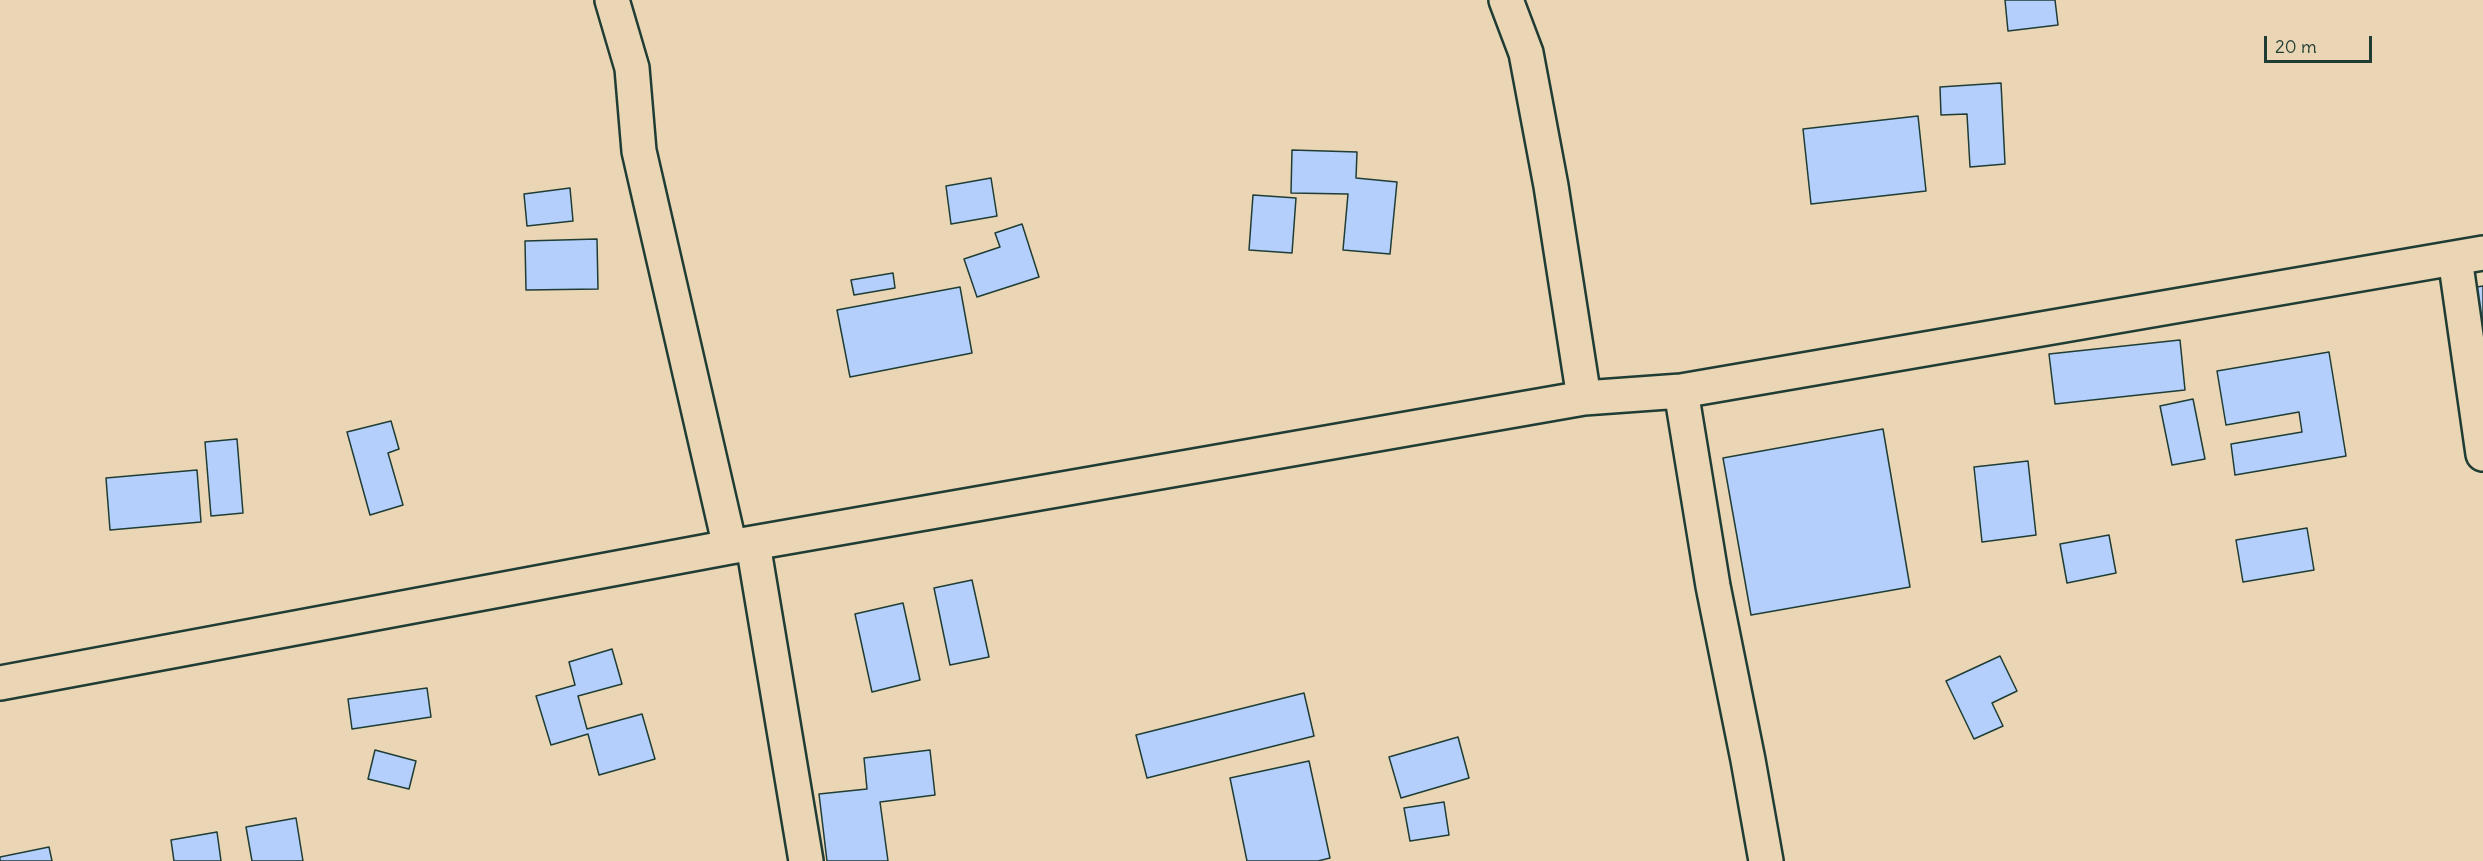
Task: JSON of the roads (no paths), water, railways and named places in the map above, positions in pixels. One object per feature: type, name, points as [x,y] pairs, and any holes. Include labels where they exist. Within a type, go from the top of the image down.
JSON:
[{"type":"street","points":[[612,0],[632,68],[639,151],[742,545],[806,861]]},
{"type":"street","points":[[1506,0],[1526,53],[1551,186],[1584,398]]},
{"type":"street","points":[[0,683],[742,545],[1584,398],[1681,391],[2469,256],[2483,454]]},
{"type":"street","points":[[1681,391],[1713,586],[1766,861]]}]
